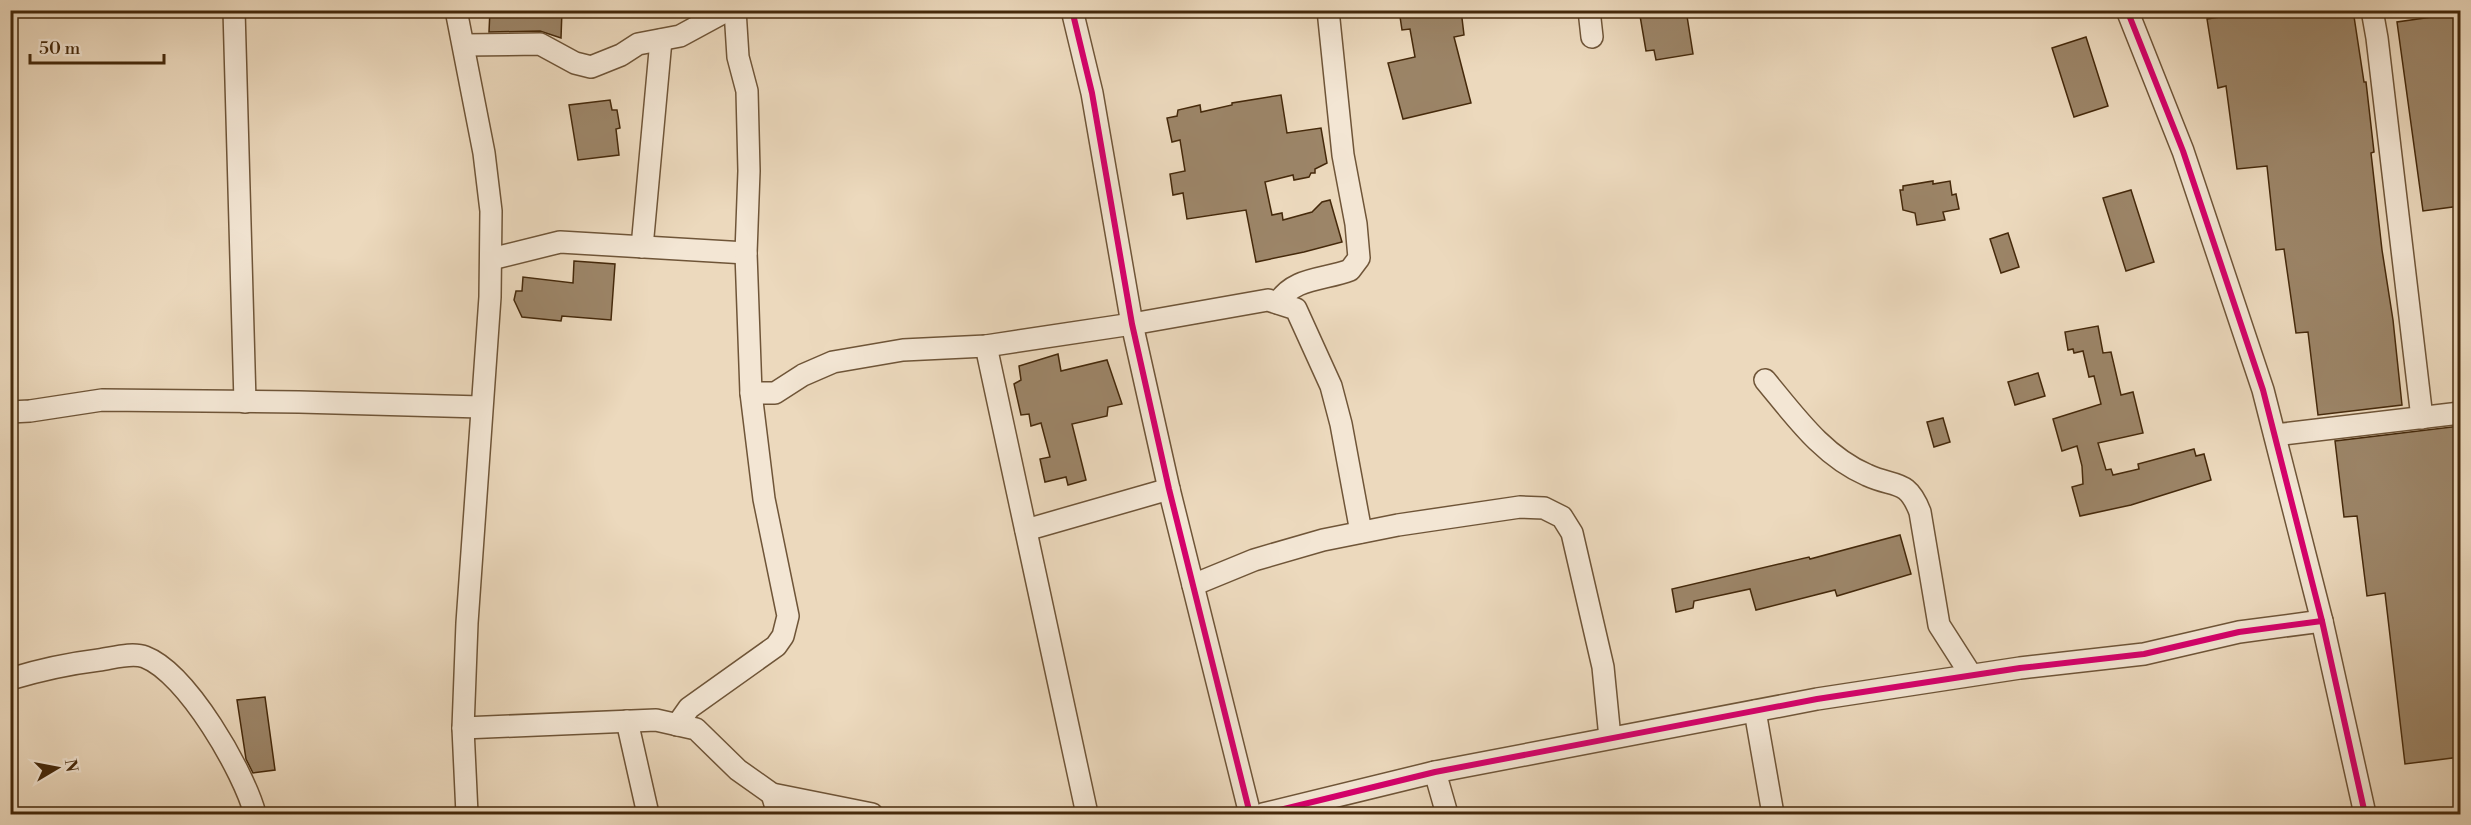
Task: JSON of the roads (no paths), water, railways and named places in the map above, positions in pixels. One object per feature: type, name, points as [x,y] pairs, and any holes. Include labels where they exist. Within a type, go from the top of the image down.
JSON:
[{"type":"street","points":[[234,10],[245,402]]},
{"type":"street","points":[[456,10],[484,153],[491,211],[490,297],[467,622],[463,728],[467,814]]},
{"type":"street","points":[[464,45],[540,44],[574,63],[591,67],[621,55],[638,44],[680,36],[728,10]]},
{"type":"street","points":[[677,724],[689,708],[776,646],[787,624],[787,608],[764,499],[751,393],[746,253],[749,171],[747,91],[738,57],[735,10]]},
{"type":"street","points":[[1072,10],[1092,93],[1132,324],[1169,489],[1250,814]]},
{"type":"street","points":[[1278,303],[1286,291],[1296,285],[1350,270],[1359,258],[1356,224],[1343,155],[1328,10]]},
{"type":"street","points":[[1589,10],[1592,37]]},
{"type":"street","points":[[2127,10],[2183,151],[2263,390],[2322,621],[2365,814]]},
{"type":"street","points":[[2372,10],[2422,418]]},
{"type":"street","points":[[642,247],[661,40]]},
{"type":"street","points":[[490,259],[560,242],[746,253]]},
{"type":"street","points":[[751,393],[775,393],[803,375],[833,362],[903,350],[986,346],[1268,300],[1296,309],[1331,386],[1341,424],[1361,532]]},
{"type":"street","points":[[986,346],[1087,814]]},
{"type":"street","points":[[1765,380],[1825,449],[1866,475],[1903,487],[1914,496],[1920,513],[1939,625],[1971,675]]},
{"type":"street","points":[[10,412],[102,400],[481,407]]},
{"type":"street","points":[[2275,435],[2460,413]]},
{"type":"street","points":[[1026,530],[1169,489]]},
{"type":"street","points":[[1193,585],[1254,560],[1323,540],[1398,525],[1520,507],[1544,507],[1562,517],[1572,533],[1603,667],[1610,738]]},
{"type":"street","points":[[1263,814],[1435,772],[1755,711],[1971,675],[2144,654],[2239,632],[2322,621]]},
{"type":"street","points":[[10,680],[72,662],[144,656],[187,690],[229,756],[250,795],[255,814]]},
{"type":"street","points":[[1755,711],[1773,814]]},
{"type":"street","points":[[463,728],[656,720],[677,724],[696,729],[738,770],[772,794],[872,814]]},
{"type":"street","points":[[627,721],[648,814]]},
{"type":"street","points":[[1435,772],[1447,814]]},
{"type":"street","points":[[772,794],[778,814]]}]
